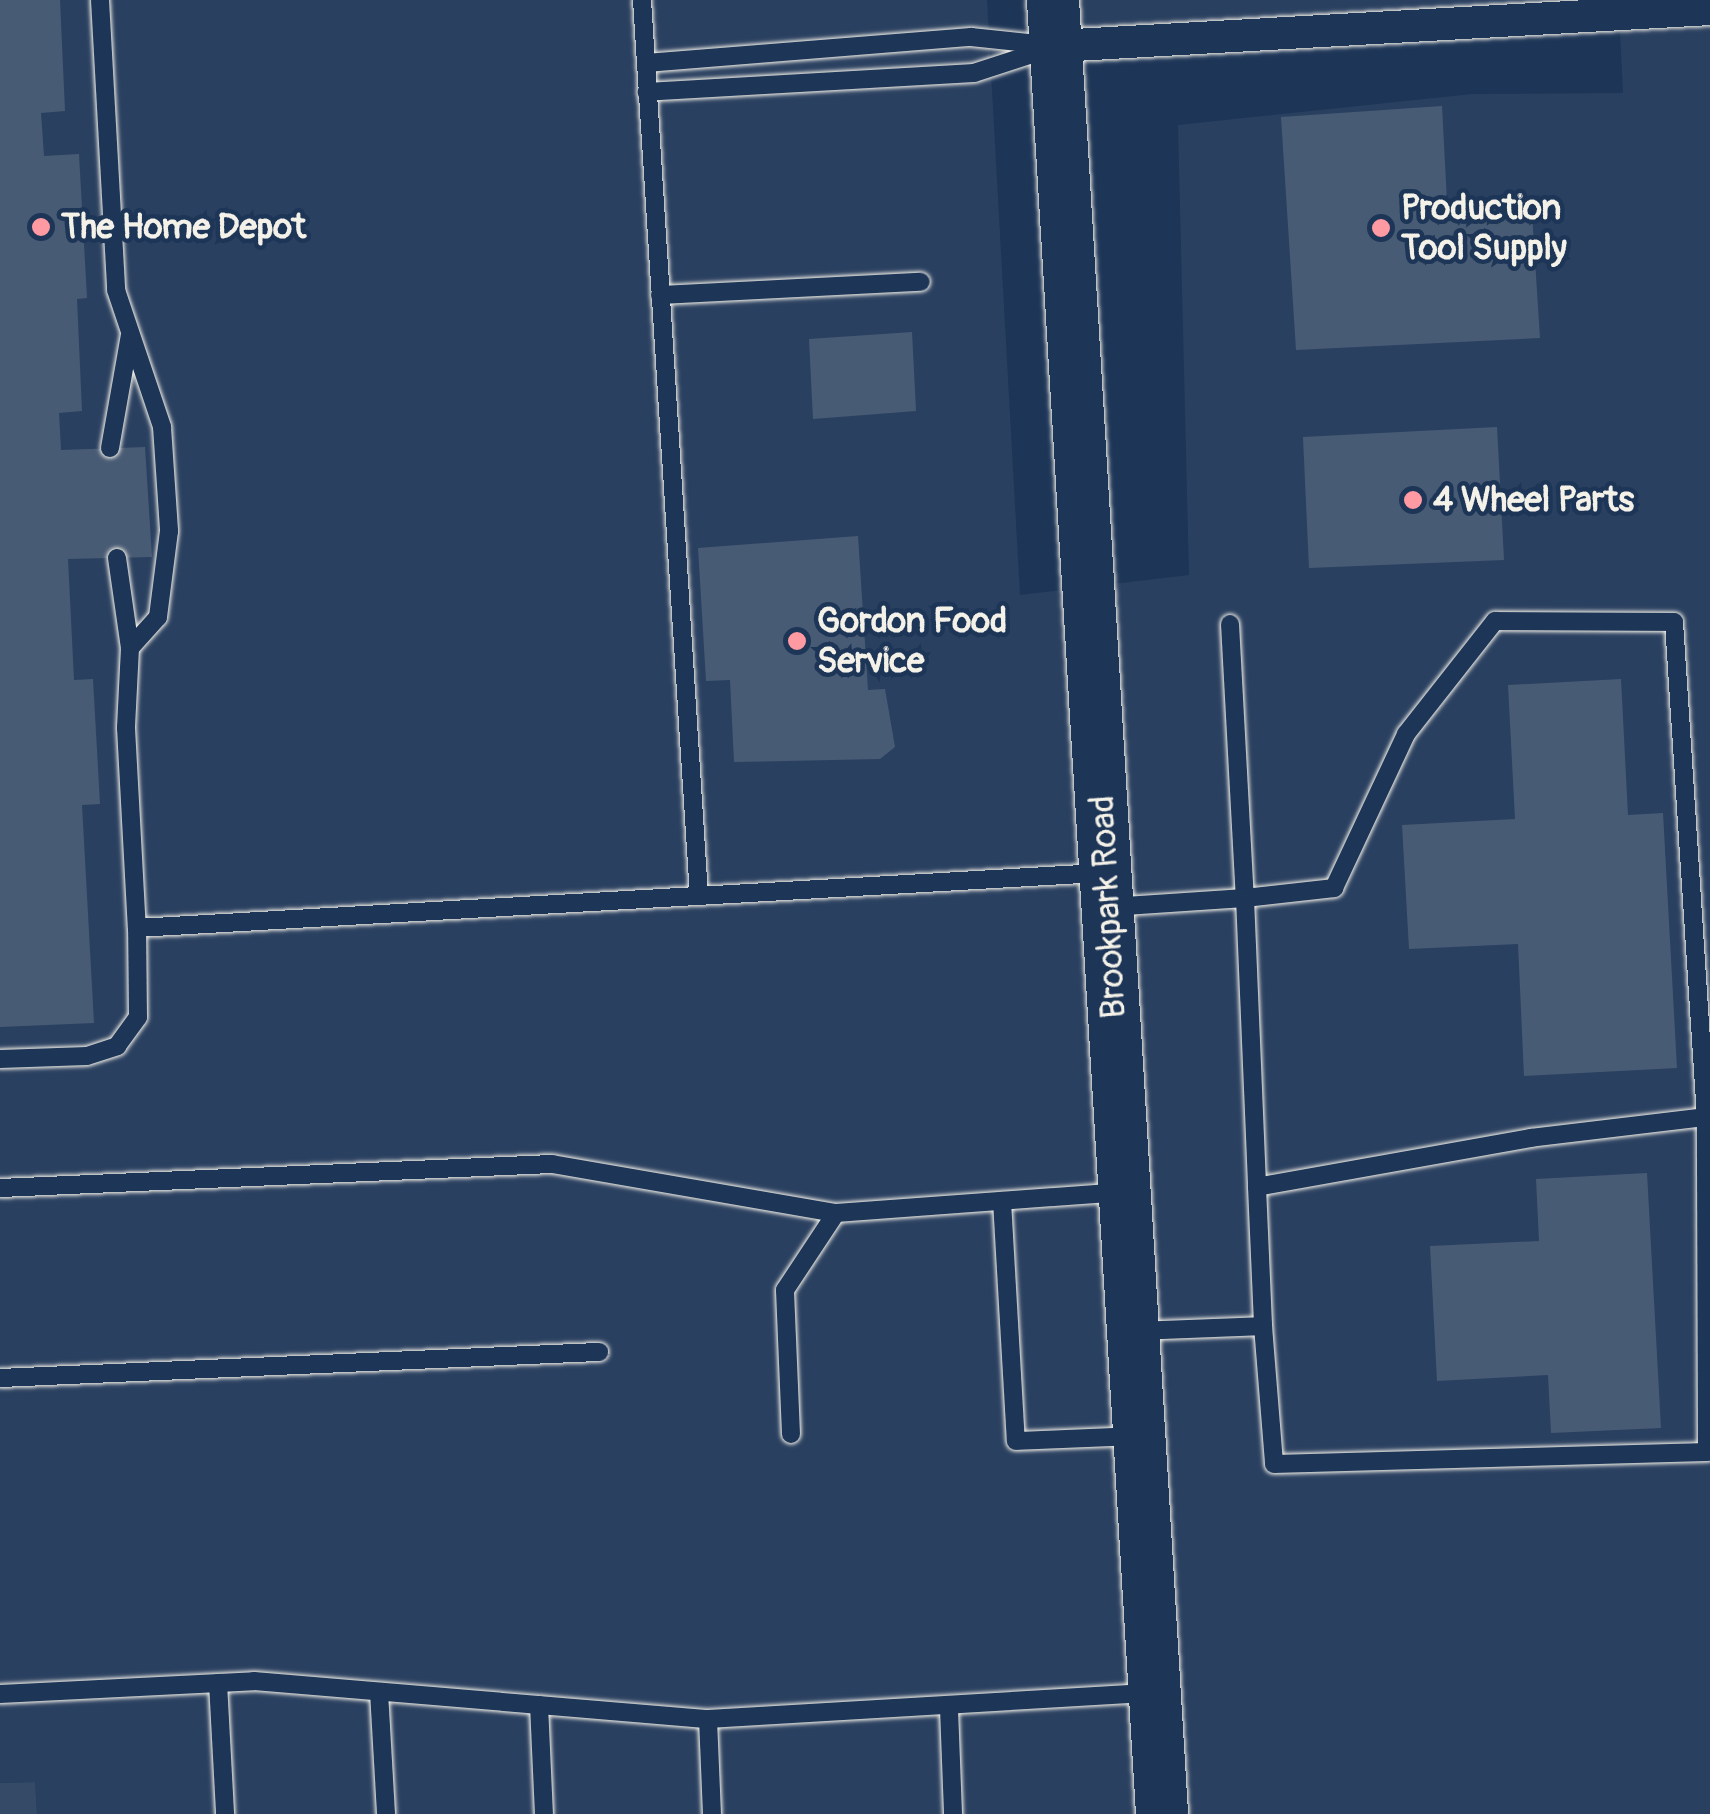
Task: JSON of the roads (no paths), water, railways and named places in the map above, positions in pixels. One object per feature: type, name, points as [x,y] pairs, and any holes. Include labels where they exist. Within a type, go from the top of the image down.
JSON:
[{"type":"main road","name":"Brookpark Road","points":[[1055,23],[1162,1814]]},
{"type":"street","points":[[1055,23],[1710,9]]},
{"type":"lane","points":[[100,0],[116,290],[162,427],[169,531],[158,617],[130,648]]},
{"type":"lane","points":[[642,0],[698,896]]},
{"type":"lane","points":[[646,63],[972,36],[1055,23]]},
{"type":"lane","points":[[647,92],[974,73],[1055,23]]},
{"type":"lane","points":[[660,295],[921,282]]},
{"type":"lane","points":[[110,448],[131,329]]},
{"type":"lane","points":[[0,1059],[87,1056],[117,1046],[138,1017],[126,728],[130,648],[117,558]]},
{"type":"lane","points":[[137,928],[698,896],[1107,890],[1245,898],[1334,888],[1406,734],[1495,621],[1674,622],[1706,1117],[1707,1452],[1274,1464],[1263,1326],[1245,898],[1230,624]]},
{"type":"lane","points":[[1257,1187],[1531,1138],[1706,1117]]},
{"type":"lane","points":[[0,1188],[552,1164],[836,1213],[1126,1192]]},
{"type":"lane","points":[[1002,1201],[1016,1441],[1140,1436]]},
{"type":"lane","points":[[791,1434],[785,1290],[836,1213]]},
{"type":"lane","points":[[1134,1331],[1263,1326]]},
{"type":"lane","points":[[0,1378],[598,1352]]},
{"type":"lane","points":[[0,1694],[218,1684],[379,1692],[708,1719],[949,1708],[1155,1692]]},
{"type":"lane","points":[[218,1684],[225,1814]]},
{"type":"lane","points":[[379,1692],[386,1814]]},
{"type":"lane","points":[[539,1705],[544,1814]]},
{"type":"lane","points":[[949,1708],[954,1814]]},
{"type":"lane","points":[[708,1719],[712,1814]]},
{"type":"place","name":"The Home Depot","points":[[41,227]]},
{"type":"place","name":"Production Tool Supply","points":[[1381,228]]},
{"type":"place","name":"4 Wheel Parts","points":[[1413,500]]},
{"type":"place","name":"Gordon Food Service","points":[[797,641]]}]
